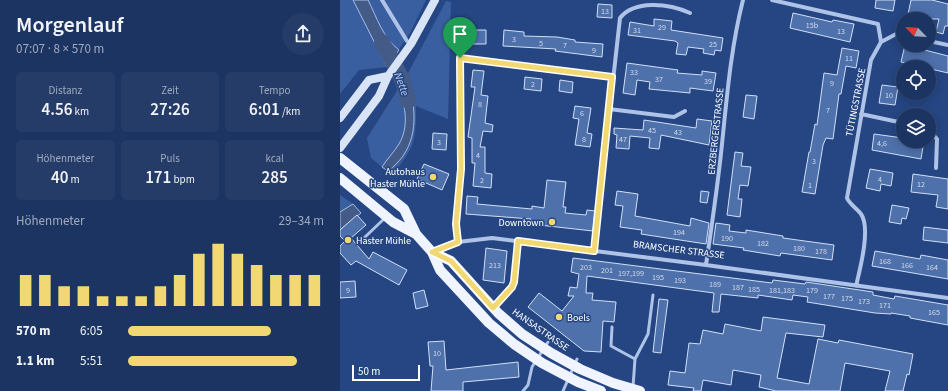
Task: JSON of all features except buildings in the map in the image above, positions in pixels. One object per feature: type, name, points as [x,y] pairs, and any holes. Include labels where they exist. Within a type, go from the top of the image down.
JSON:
[{"type":"main road","points":[[340,148],[379,96],[389,75],[411,44],[435,0]]},
{"type":"main road","points":[[340,118],[369,80],[389,75]]},
{"type":"main road","points":[[340,158],[404,209],[416,234],[432,252],[440,270],[480,313],[514,344],[568,377],[601,391]]},
{"type":"main road","points":[[340,178],[393,222],[416,234]]},
{"type":"main road","name":"HANSASTRASSE","points":[[432,252],[451,261],[493,308],[522,334],[546,345],[613,383],[635,390]]},
{"type":"street","points":[[382,0],[407,41],[411,44]]},
{"type":"street","name":"ERZBERGERSTRASSE","points":[[706,265],[720,160],[732,50],[744,0]]},
{"type":"street","points":[[772,0],[878,24],[881,42],[896,34]]},
{"type":"street","points":[[594,251],[618,25],[622,13],[634,3],[642,2],[672,5],[690,13]]},
{"type":"street","name":"TÜTINGSTRASSE","points":[[856,286],[866,225],[861,213],[851,205],[846,198],[872,60],[881,42]]},
{"type":"street","points":[[936,42],[948,45]]},
{"type":"street","points":[[458,242],[456,224],[461,169],[460,58],[612,77]]},
{"type":"street","points":[[609,109],[674,117],[685,112]]},
{"type":"street","points":[[861,114],[896,122]]},
{"type":"street","points":[[936,138],[936,168]]},
{"type":"street","name":"BRAMSCHER STRASSE","points":[[432,252],[458,242],[492,238],[948,298]]},
{"type":"lane","points":[[366,237],[387,216]]},
{"type":"lane","points":[[493,308],[512,287],[514,282],[518,241]]},
{"type":"lane","points":[[635,390],[634,359],[648,334],[654,295]]},
{"type":"lane","points":[[612,327],[611,346],[634,359]]},
{"type":"lane","points":[[522,391],[528,385],[531,370],[546,345]]},
{"type":"lane","points":[[563,391],[576,362]]},
{"type":"shaded area","points":[[340,0],[426,0],[410,33],[387,67],[359,70],[340,94]]},
{"type":"shaded area","points":[[446,1],[451,2],[448,119],[416,106],[413,144],[392,175],[371,158],[367,138],[407,75]]},
{"type":"shaded area","points":[[340,195],[353,204],[340,212]]},
{"type":"water","points":[[353,0],[368,0],[385,34],[393,45],[399,50],[387,67]]},
{"type":"water","points":[[407,75],[412,96],[414,127],[412,137],[403,156],[389,172],[382,167],[399,144],[404,131],[405,116],[403,102],[398,89]]},
{"type":"water","points":[[353,204],[361,213],[340,230],[340,212]]},
{"type":"waterway","name":"Nette","points":[[382,42],[403,81],[408,101]]},
{"type":"place","name":"Autohaus Haster Mühle","points":[[433,177]]},
{"type":"place","name":"Downtown","points":[[552,222]]},
{"type":"place","name":"Haster Mühle","points":[[348,240]]},
{"type":"place","name":"Boels","points":[[559,317]]},
{"type":"route","points":[[460,58],[612,77],[594,251],[518,241],[514,282],[512,287],[493,308],[476,292],[451,261],[432,252],[458,242],[456,224],[461,169],[460,58]]}]
